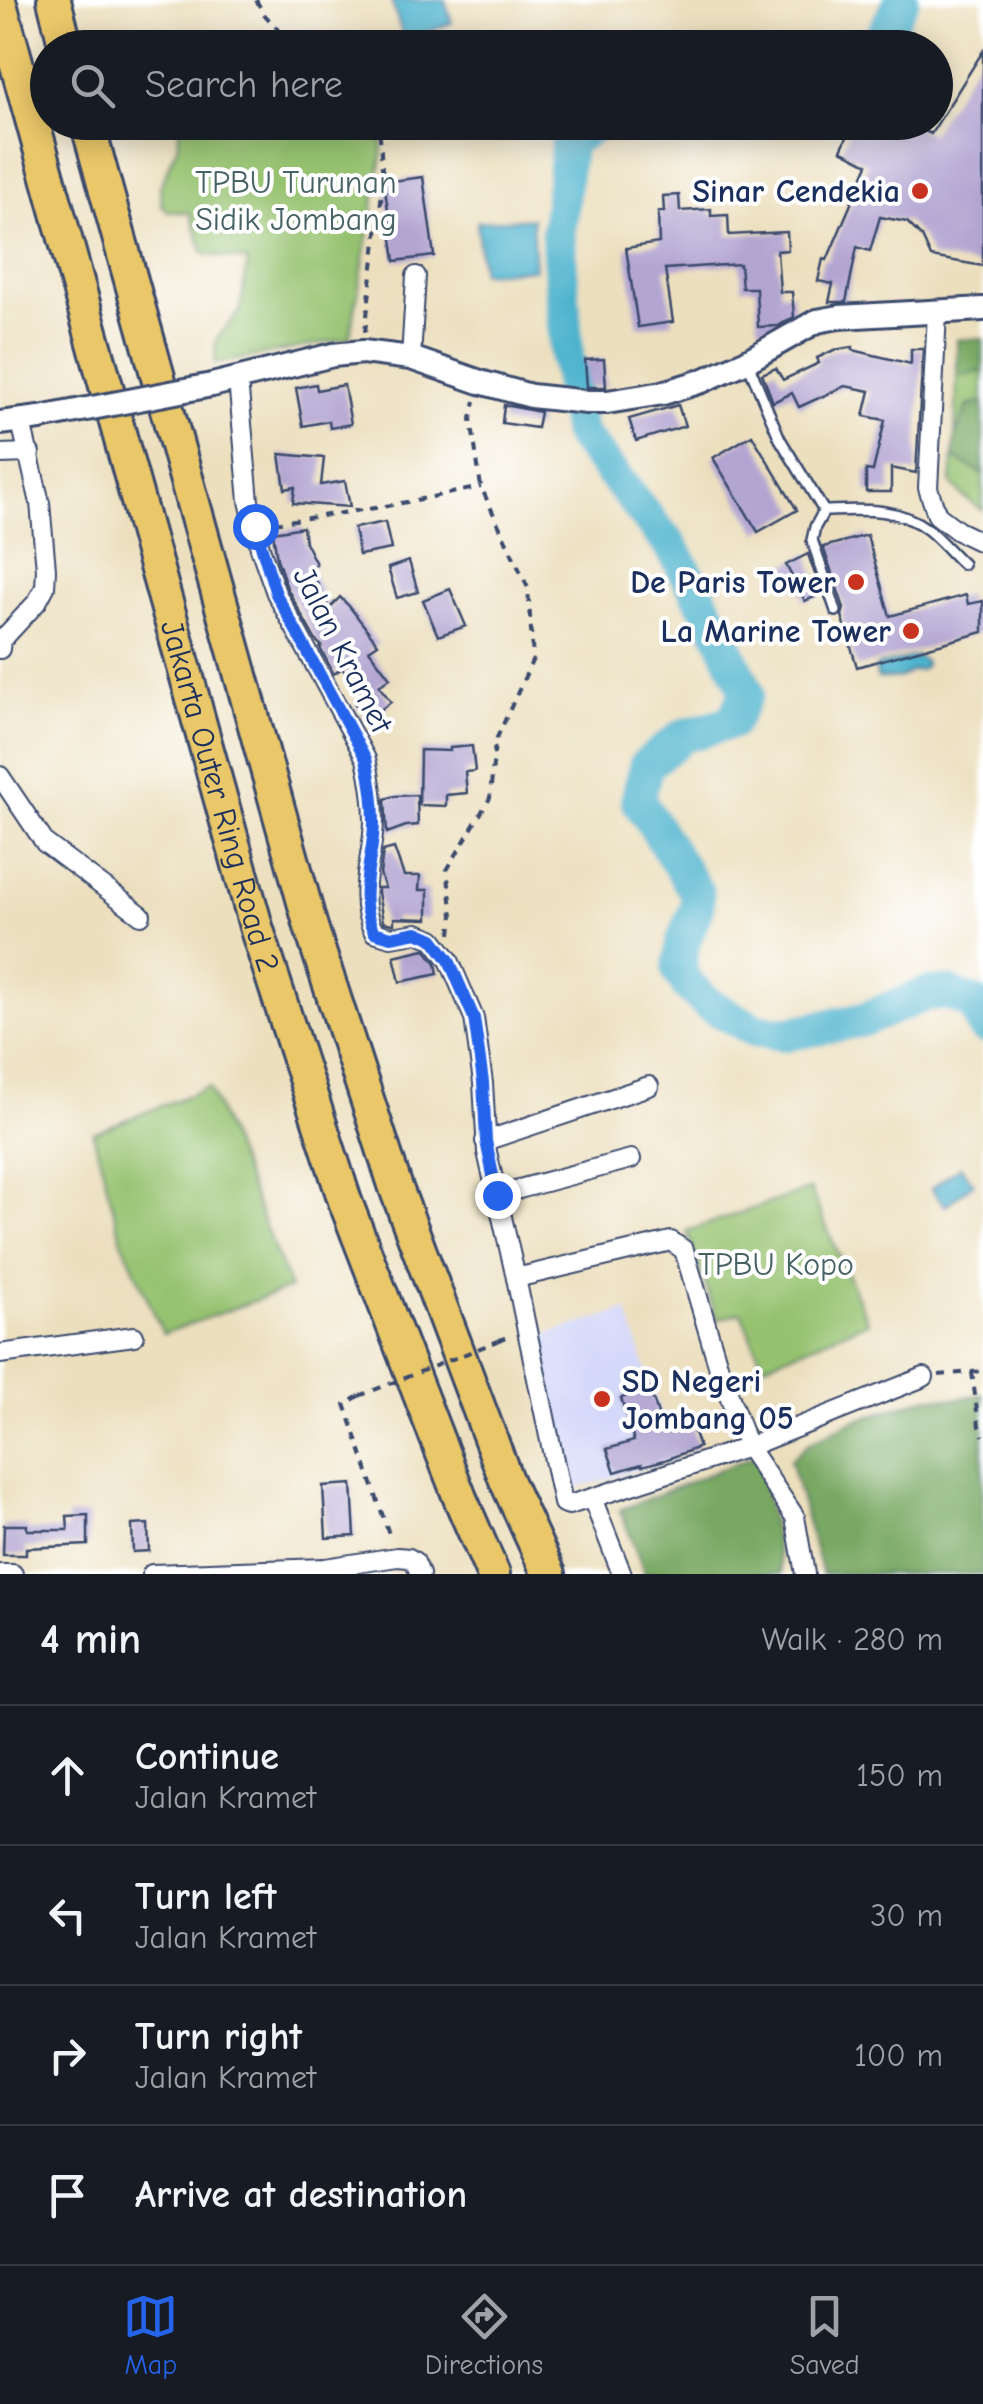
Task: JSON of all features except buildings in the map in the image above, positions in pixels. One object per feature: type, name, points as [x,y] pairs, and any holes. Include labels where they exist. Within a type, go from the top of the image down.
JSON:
[{"type":"highway","points":[[54,0],[62,30]]},
{"type":"highway","name":"Jakarta Outer Ring Road 2","points":[[0,4],[30,112]]},
{"type":"highway","name":"Jakarta Outer Ring Road 2","points":[[38,140],[257,930],[345,1201],[493,1574]]},
{"type":"highway","name":"Jakarta Outer Ring Road 2","points":[[92,140],[310,927],[396,1188],[506,1480],[549,1574]]},
{"type":"street","points":[[411,358],[416,276]]},
{"type":"street","points":[[0,649],[2,641],[37,602],[46,570],[40,503],[20,421],[363,352],[411,358],[531,396],[587,402],[630,399],[702,380],[817,322],[839,317],[983,309]]},
{"type":"street","points":[[938,313],[928,488],[937,515],[983,543]]},
{"type":"street","name":"Jalan Kramet","points":[[238,380],[249,501],[276,594],[366,759],[372,783],[374,824],[366,890],[367,918],[374,932],[391,937],[417,932],[433,939],[449,960]]},
{"type":"street","points":[[0,454],[30,453]]},
{"type":"street","points":[[0,776],[44,843],[141,915]]},
{"type":"street","points":[[449,960],[474,1018],[486,1141],[562,1503],[592,1498],[748,1447],[924,1377]]},
{"type":"street","points":[[486,1141],[648,1086]]},
{"type":"street","points":[[497,1195],[630,1160]]},
{"type":"street","points":[[516,1278],[671,1240],[684,1250],[719,1368],[748,1447],[794,1517],[805,1574]]},
{"type":"street","points":[[0,1354],[134,1336]]},
{"type":"street","points":[[592,1498],[622,1574]]},
{"type":"street","points":[[152,1574],[325,1568],[397,1556],[415,1562],[420,1574]]},
{"type":"street","points":[[0,1574],[13,1574]]},
{"type":"lane","points":[[746,361],[780,438],[824,511]]},
{"type":"lane","points":[[824,511],[875,510],[902,515],[926,528],[963,564]]},
{"type":"lane","points":[[824,511],[814,527],[812,540],[836,610]]},
{"type":"path","points":[[256,0],[278,30]]},
{"type":"path","points":[[363,352],[383,184],[380,140]]},
{"type":"path","points":[[449,960],[453,915],[448,870],[490,798],[494,742],[533,659],[528,588],[481,486],[470,419],[480,382]]},
{"type":"path","points":[[255,526],[481,486]]},
{"type":"path","points":[[397,1556],[345,1404],[498,1341]]},
{"type":"path","points":[[924,1377],[983,1371]]},
{"type":"path","points":[[972,1372],[983,1436]]},
{"type":"shaded area","name":"SD Negeri Jombang 05","points":[[627,1310],[675,1459],[571,1490],[533,1338]]},
{"type":"green space","name":"TPBU Turunan Sidik Jombang","points":[[178,140],[382,140],[350,338],[215,364],[216,340],[240,311],[248,261],[204,254],[190,213],[168,211],[162,206],[160,187]]},
{"type":"green space","points":[[983,338],[983,371],[957,377],[957,340]]},
{"type":"green space","points":[[983,371],[983,402],[968,406],[955,436],[957,377]]},
{"type":"green space","points":[[983,402],[983,474],[953,458],[955,436],[968,406]]},
{"type":"green space","points":[[953,458],[983,474],[983,511],[951,483]]},
{"type":"green space","points":[[209,1087],[290,1288],[163,1334],[122,1241],[93,1133]]},
{"type":"green space","name":"TPBU Kopo","points":[[810,1189],[868,1322],[763,1365],[741,1312],[717,1319],[687,1231]]},
{"type":"green space","points":[[983,1394],[983,1574],[822,1574],[790,1460],[809,1443],[851,1422],[929,1397],[954,1399]]},
{"type":"green space","points":[[758,1454],[782,1574],[645,1574],[620,1510]]},
{"type":"water","points":[[391,0],[445,0],[452,23],[431,30],[401,30]]},
{"type":"water","points":[[532,218],[535,269],[481,273],[477,222]]},
{"type":"water","points":[[916,656],[924,661],[920,670],[899,678],[878,679],[877,666]]},
{"type":"water","points":[[960,1166],[974,1183],[945,1206],[931,1189]]},
{"type":"waterway","points":[[886,30],[902,0]]},
{"type":"waterway","points":[[571,140],[558,234],[567,360],[579,433],[673,549],[719,631],[747,692],[732,722],[683,736],[646,765],[638,800],[697,893],[697,907],[683,942],[679,971],[708,1004],[755,1030],[787,1034],[862,1020],[927,994],[949,993],[974,1003],[983,1026]]},
{"type":"place","name":"Sinar Cendekia","points":[[920,191]]},
{"type":"place","name":"De Paris Tower","points":[[856,582]]},
{"type":"place","name":"La Marine Tower","points":[[911,631]]},
{"type":"place","name":"SD Negeri Jombang 05","points":[[602,1399]]},
{"type":"route","points":[[255,526],[276,594],[366,759],[372,783],[374,824],[366,890],[367,918],[374,932],[391,937],[417,932],[433,939],[449,960],[474,1018],[487,1152],[497,1195]]}]
